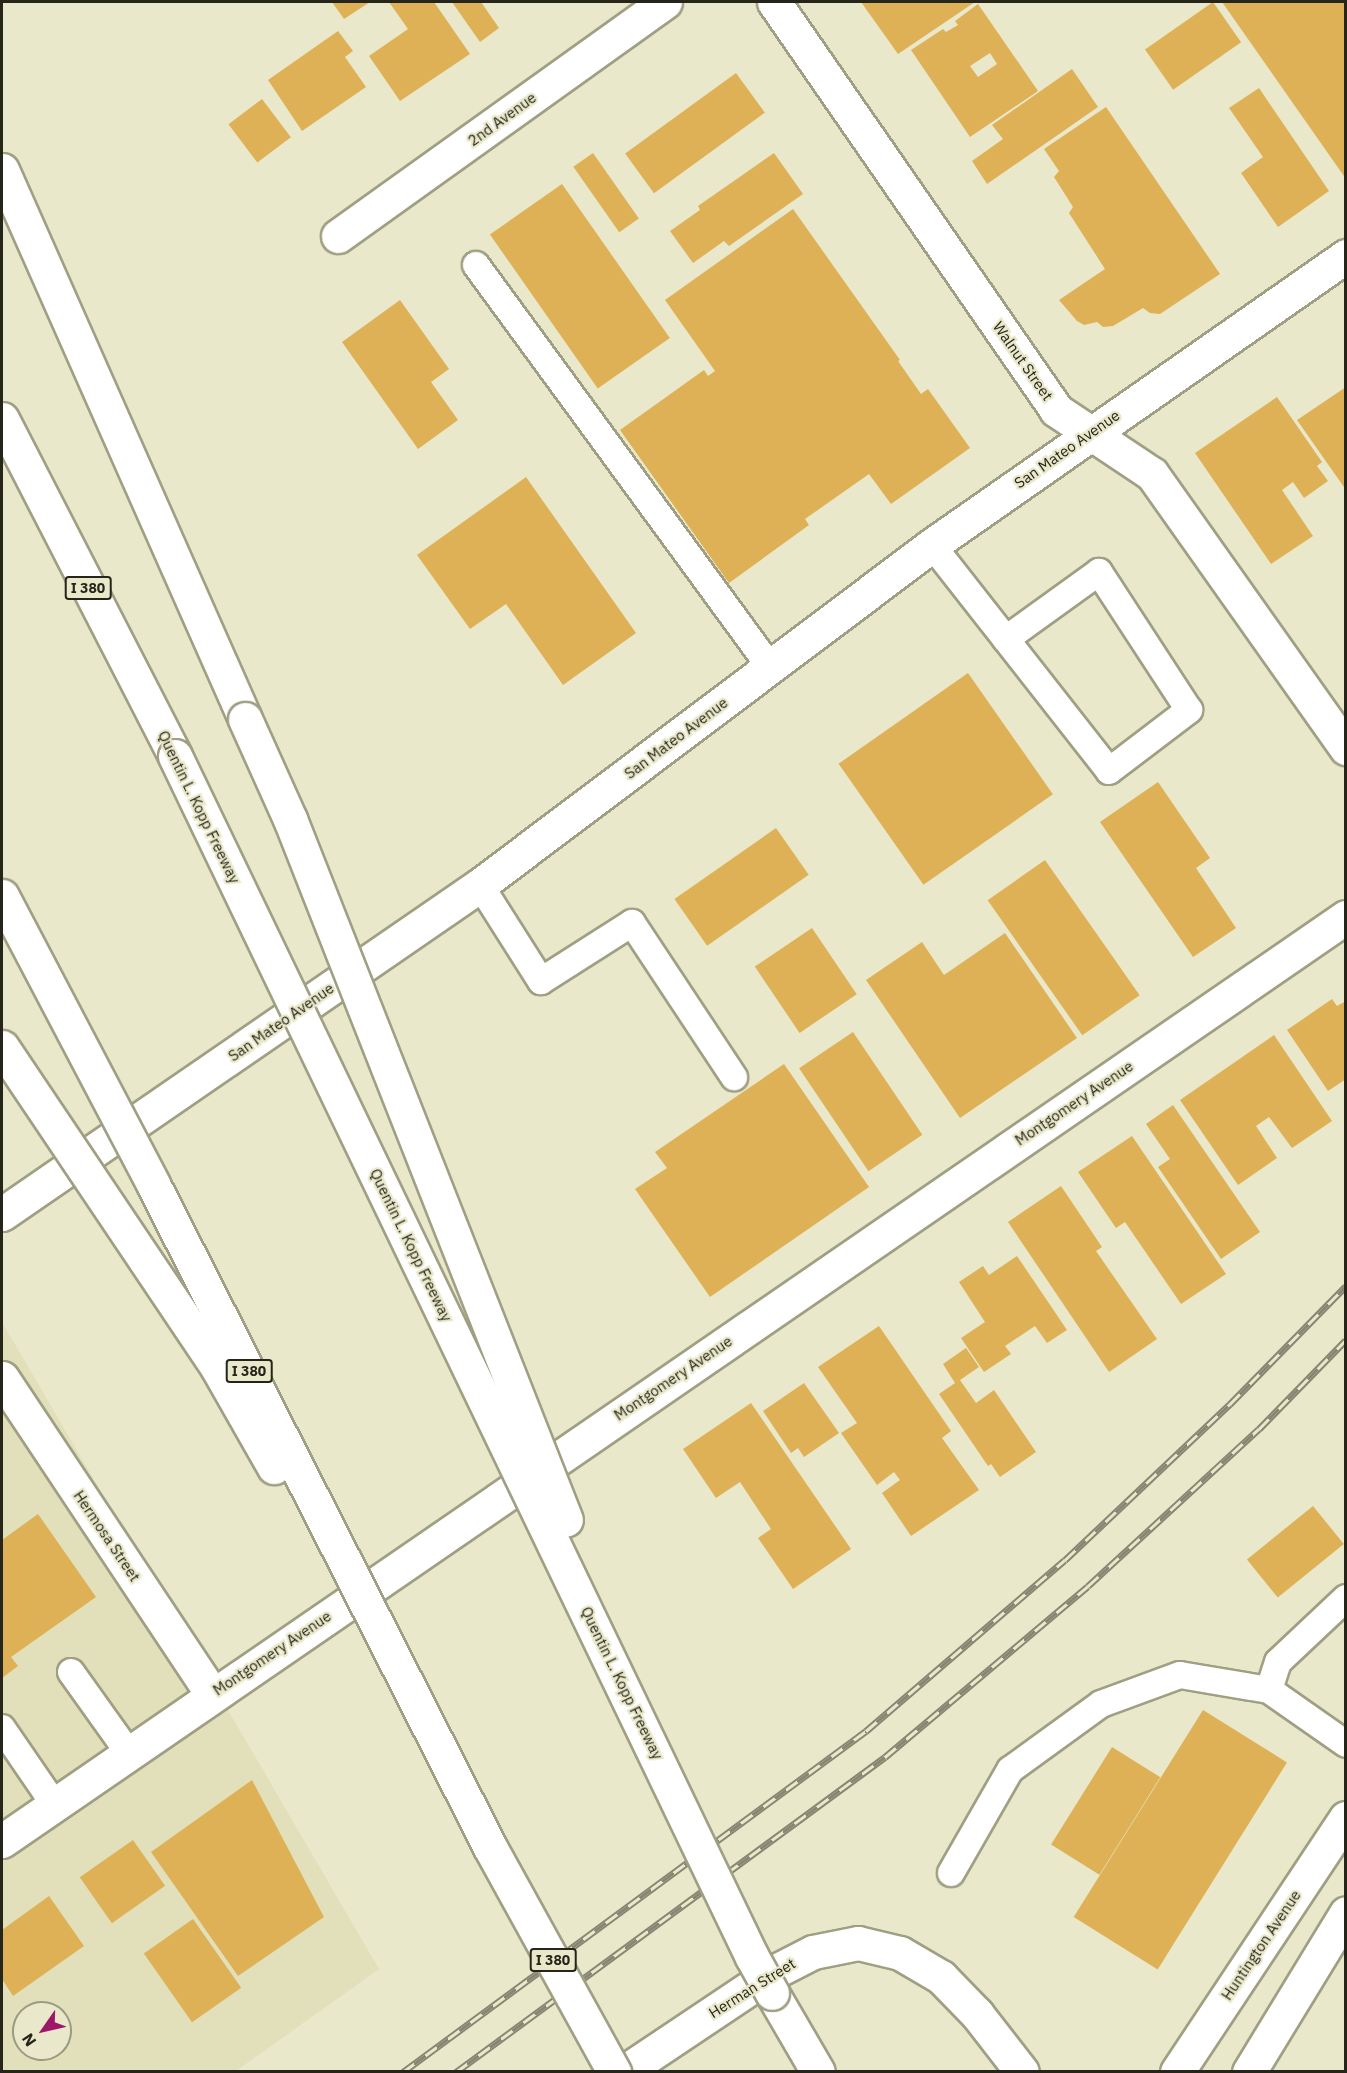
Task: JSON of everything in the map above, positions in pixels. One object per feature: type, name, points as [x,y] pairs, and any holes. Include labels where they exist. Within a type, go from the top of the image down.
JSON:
[{"type":"main road","name":"2nd Avenue","points":[[338,236],[665,2]]},
{"type":"main road","name":"Walnut Street","points":[[774,2],[1056,410],[1152,474],[1346,748]]},
{"type":"main road","points":[[2,170],[290,819],[665,1773]]},
{"type":"main road","name":"San Mateo Avenue","points":[[2,1214],[480,885],[932,545],[1090,432],[1346,256]]},
{"type":"main road","name":"Quentin L. Kopp Freeway","points":[[2,419],[174,756],[752,1957],[818,2072]]},
{"type":"main road","name":"I 380","points":[[2,896],[159,1194],[491,1849],[614,2072]]},
{"type":"main road","name":"Montgomery Avenue","points":[[2,1841],[212,1694],[1346,917]]},
{"type":"main road","points":[[2,1047],[218,1369],[491,1849]]},
{"type":"main road","name":"Hermosa Street","points":[[2,1378],[212,1694]]},
{"type":"main road","name":"Huntington Avenue","points":[[1177,2072],[1346,1818]]},
{"type":"main road","points":[[1249,2072],[1346,1913]]},
{"type":"main road","name":"Herman Street","points":[[624,2072],[772,1973],[813,1952],[858,1943],[900,1953],[941,1977],[977,2013],[1022,2072]]},
{"type":"lane","points":[[476,265],[770,667]]},
{"type":"lane","points":[[932,545],[1109,771],[1189,710],[1099,572],[1006,639]]},
{"type":"lane","points":[[480,885],[541,981],[632,922],[734,1077]]},
{"type":"lane","points":[[1269,1690],[1278,1662],[1346,1598]]},
{"type":"lane","points":[[71,1672],[128,1752]]},
{"type":"lane","points":[[951,1873],[1010,1770],[1101,1704],[1180,1675],[1269,1690],[1346,1744]]},
{"type":"lane","points":[[2,1728],[54,1804]]},
{"type":"shaded area","points":[[2,1322],[379,1969],[236,2071],[2,2071]]},
{"type":"building","points":[[332,2],[370,2],[344,19]]},
{"type":"building","points":[[389,2],[434,2],[470,54],[400,101],[369,56],[408,29]]},
{"type":"building","points":[[452,2],[481,2],[499,28],[480,42]]},
{"type":"building","points":[[861,2],[975,2],[898,54]]},
{"type":"building","points":[[1213,2],[1241,42],[1173,90],[1145,50]]},
{"type":"building","points":[[1222,2],[1346,2],[1346,179]]},
{"type":"building","points":[[978,4],[1038,91],[970,137],[911,50],[943,29],[946,32],[958,25],[955,21]],"holes":[[[990,53],[997,64],[978,77],[970,66]]]},
{"type":"building","points":[[338,31],[353,51],[345,57],[366,87],[302,131],[268,80]]},
{"type":"building","points":[[1072,69],[1098,107],[987,184],[972,161],[1003,139],[992,125]]},
{"type":"building","points":[[736,73],[765,113],[654,193],[625,154]]},
{"type":"building","points":[[1259,88],[1329,191],[1278,227],[1241,173],[1263,157],[1229,108]]},
{"type":"building","points":[[262,99],[291,137],[257,163],[228,124]]},
{"type":"building","points":[[1106,107],[1220,274],[1160,314],[1150,313],[1143,308],[1113,326],[1103,327],[1097,322],[1084,325],[1077,321],[1059,300],[1105,269],[1069,213],[1073,207],[1054,177],[1059,171],[1044,149]]},
{"type":"building","points":[[593,153],[639,219],[619,232],[573,167]]},
{"type":"building","points":[[774,153],[803,194],[729,246],[724,241],[693,263],[670,231],[700,210],[698,206]]},
{"type":"building","points":[[562,184],[670,338],[598,388],[490,234]]},
{"type":"building","points":[[793,209],[900,360],[898,361],[921,394],[928,389],[970,448],[891,504],[869,474],[805,519],[809,525],[729,583],[620,430],[704,370],[708,376],[715,371],[665,300]]},
{"type":"building","points":[[400,300],[449,369],[431,382],[458,420],[418,449],[342,342]]},
{"type":"building","points":[[1346,387],[1346,490],[1297,420]]},
{"type":"building","points":[[1277,397],[1322,462],[1317,466],[1328,481],[1304,498],[1293,482],[1282,490],[1313,536],[1271,564],[1195,453]]},
{"type":"building","points":[[526,477],[636,633],[563,685],[506,604],[470,629],[417,555]]},
{"type":"building","points":[[968,673],[1053,794],[923,885],[839,764]]},
{"type":"building","points":[[1158,782],[1210,858],[1196,868],[1236,928],[1193,957],[1100,822]]},
{"type":"building","points":[[776,828],[809,875],[707,946],[674,899]]},
{"type":"building","points":[[1045,860],[1140,995],[1082,1035],[988,900]]},
{"type":"building","points":[[812,928],[857,994],[800,1033],[755,967]]},
{"type":"building","points":[[1005,933],[1077,1038],[960,1118],[866,980],[922,942],[944,975]]},
{"type":"building","points":[[1332,999],[1337,1006],[1346,1001],[1346,1079],[1328,1091],[1287,1030]]},
{"type":"building","points":[[853,1032],[922,1135],[868,1171],[799,1068]]},
{"type":"building","points":[[1274,1035],[1332,1121],[1292,1148],[1269,1117],[1256,1126],[1277,1158],[1238,1185],[1180,1100]]},
{"type":"building","points":[[784,1064],[869,1187],[710,1297],[635,1189],[667,1168],[655,1152]]},
{"type":"building","points":[[1173,1105],[1260,1232],[1221,1259],[1158,1167],[1170,1159],[1146,1124]]},
{"type":"building","points":[[1132,1136],[1226,1274],[1181,1304],[1125,1222],[1116,1228],[1078,1172]]},
{"type":"building","points":[[1061,1186],[1102,1247],[1096,1251],[1157,1339],[1109,1372],[1008,1222]]},
{"type":"building","points":[[1017,1256],[1067,1330],[1047,1343],[1035,1326],[1005,1346],[1011,1354],[984,1372],[961,1338],[985,1322],[959,1282],[983,1266],[989,1275]]},
{"type":"building","points":[[879,1326],[951,1431],[942,1438],[979,1490],[911,1536],[882,1493],[900,1480],[894,1472],[877,1485],[841,1433],[857,1423],[818,1367]]},
{"type":"building","points":[[966,1348],[979,1367],[960,1380],[976,1403],[994,1390],[1036,1452],[1000,1477],[991,1464],[988,1466],[939,1394],[955,1383],[943,1364]]},
{"type":"building","points":[[804,1383],[839,1433],[804,1457],[798,1448],[791,1453],[763,1411]]},
{"type":"building","points":[[751,1403],[851,1549],[793,1589],[758,1538],[771,1529],[740,1482],[716,1498],[683,1449]]},
{"type":"building","points":[[1313,1506],[1344,1544],[1278,1598],[1247,1559]]},
{"type":"building","points":[[38,1514],[96,1597],[11,1657],[18,1666],[2,1678],[2,1540]]},
{"type":"building","points":[[1203,1710],[1287,1762],[1158,1969],[1074,1917]]},
{"type":"building","points":[[1112,1747],[1160,1777],[1099,1875],[1051,1845]]},
{"type":"building","points":[[252,1780],[324,1917],[238,1976],[151,1852]]},
{"type":"building","points":[[133,1840],[165,1886],[112,1923],[80,1877]]},
{"type":"building","points":[[49,1896],[84,1946],[13,1996],[2,1979],[2,1930]]},
{"type":"building","points":[[193,1919],[241,1988],[192,2022],[144,1953]]},
{"type":"railway","points":[[403,2072],[866,1731],[1065,1560],[1230,1404],[1346,1286]]},
{"type":"railway","points":[[456,2072],[885,1757],[1088,1586],[1259,1429],[1346,1340]]}]
